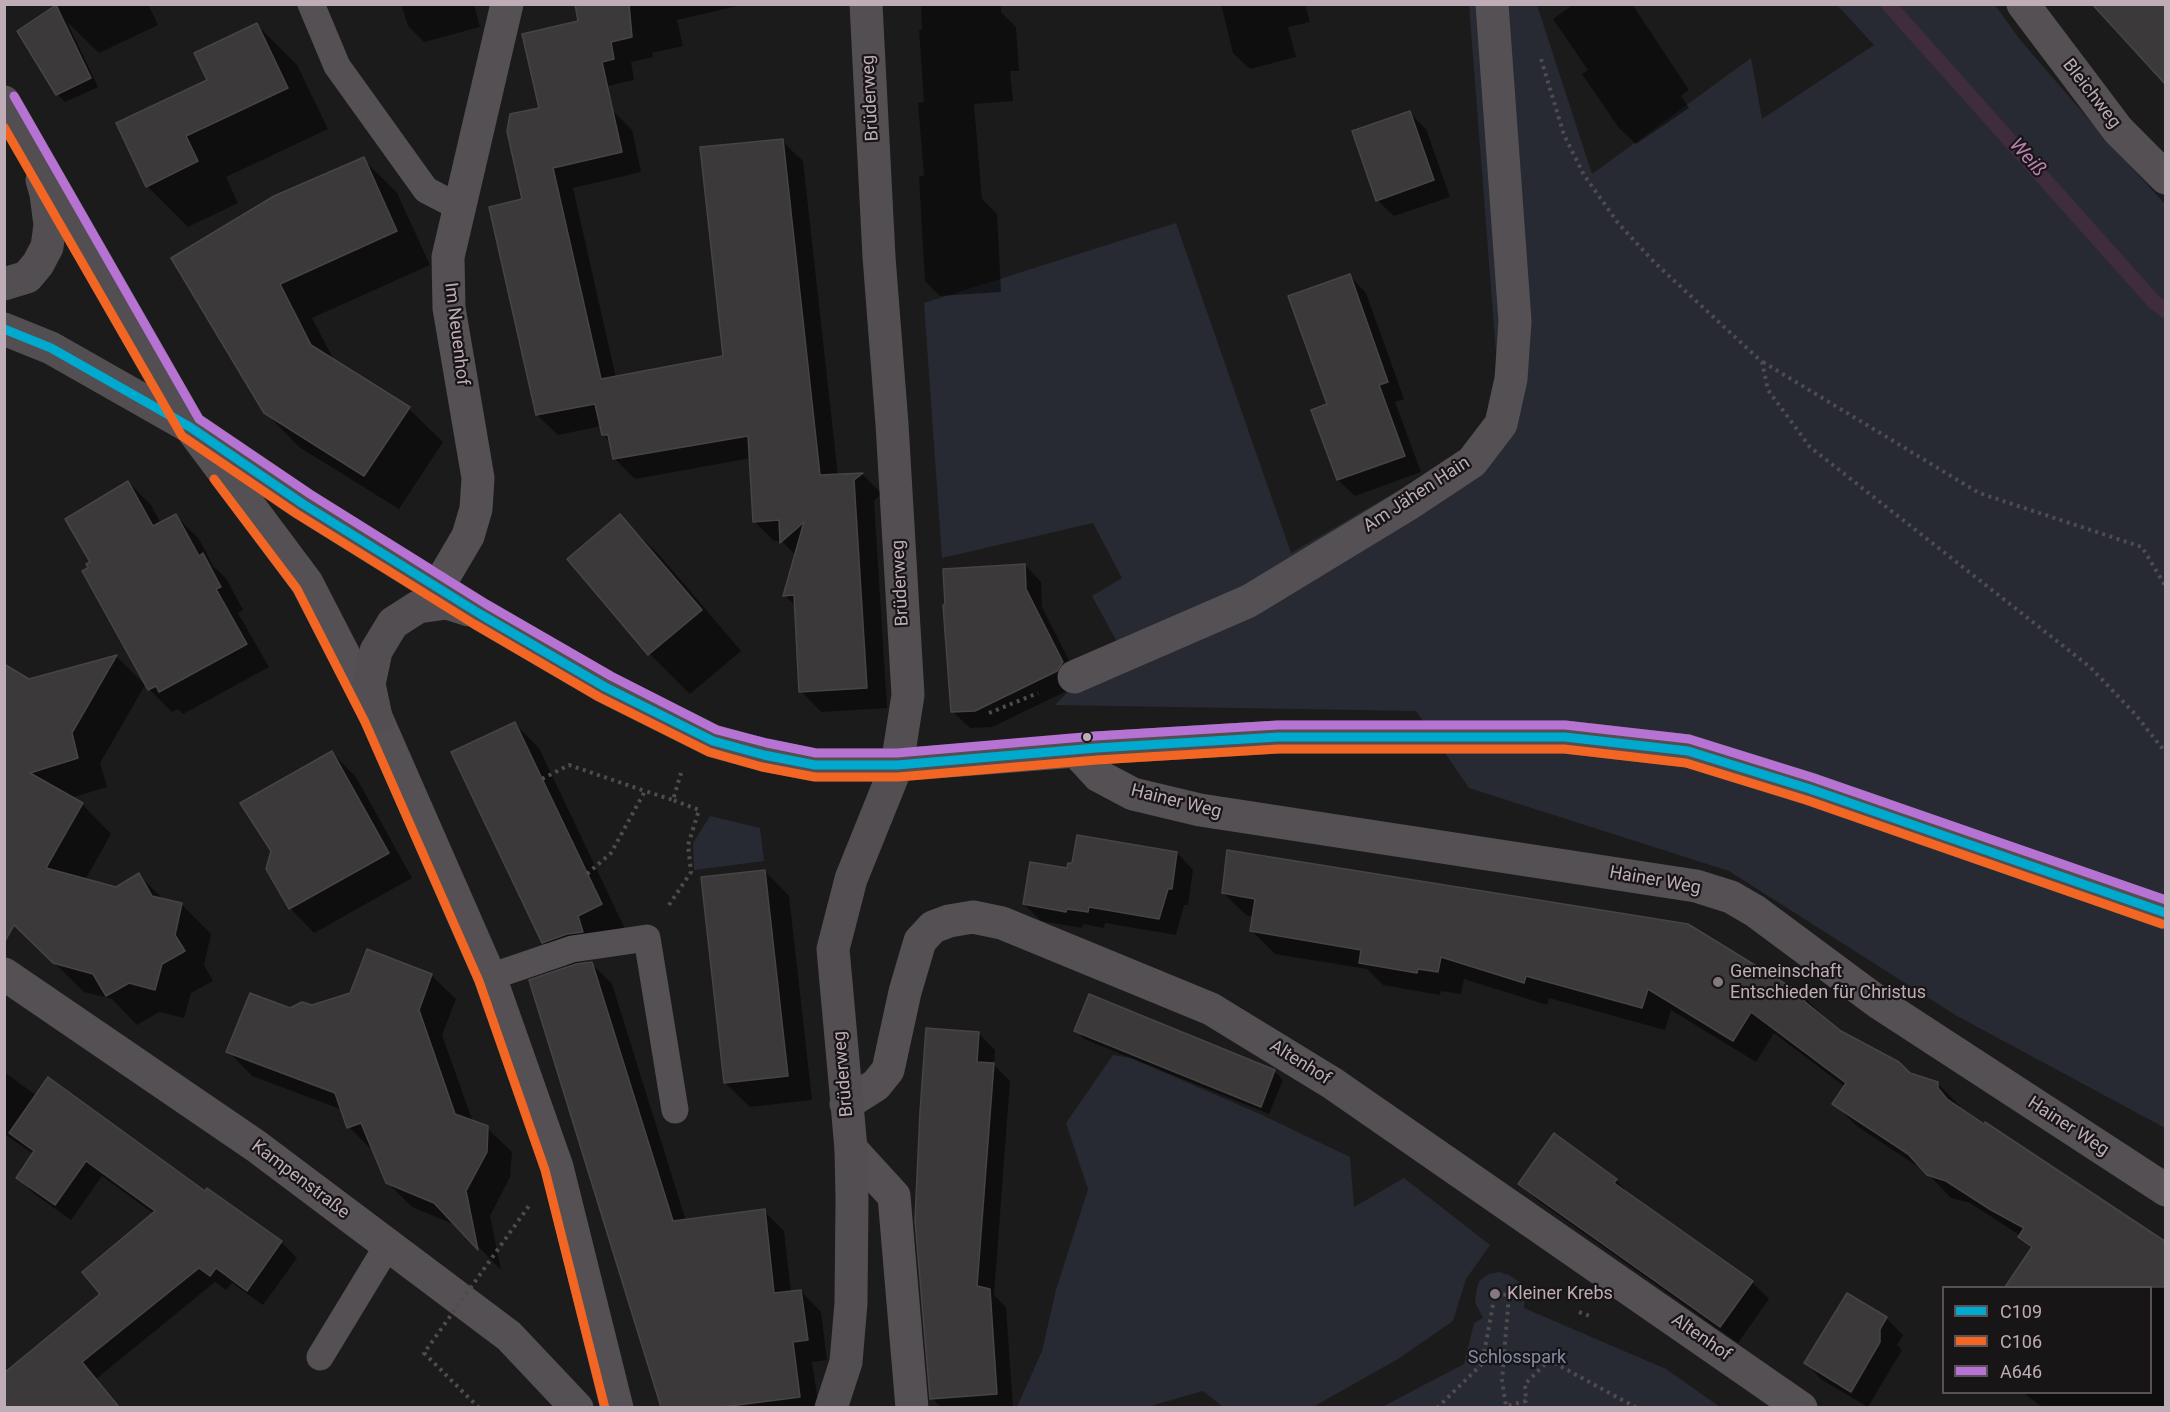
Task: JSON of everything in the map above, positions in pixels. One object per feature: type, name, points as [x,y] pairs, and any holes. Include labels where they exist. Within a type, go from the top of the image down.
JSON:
[{"type":"street","name":"Im Neuenhof","points":[[438,587],[468,536],[476,509],[478,478],[449,308],[448,257],[507,4]]},
{"type":"street","name":"Brüderweg","points":[[831,1407],[846,1362],[851,1303],[851,1149],[833,949],[851,879],[897,765],[908,695],[892,424],[879,257],[866,4]]},
{"type":"street","name":"Am Jähen Hain","points":[[1074,677],[1249,601],[1407,505],[1472,462],[1501,424],[1511,379],[1515,321],[1492,4]]},
{"type":"street","name":"Bleichweg","points":[[2023,4],[2118,130],[2166,178]]},
{"type":"street","points":[[4,102],[190,427],[307,583],[376,717],[490,976],[557,1167],[617,1407]]},
{"type":"street","points":[[4,284],[27,277],[39,264],[47,247],[50,225],[46,194],[30,144]]},
{"type":"street","points":[[4,329],[51,348],[190,427],[303,504],[480,614],[605,687],[713,741],[764,755],[815,765],[897,765],[1096,748],[1278,737],[1565,737],[1688,751],[1810,789],[2166,913]]},
{"type":"street","points":[[376,717],[369,684],[376,651],[393,623],[418,607],[447,603],[480,614]]},
{"type":"street","name":"Hainer Weg","points":[[1076,751],[1099,776],[1133,794],[1200,810],[1696,886],[1731,897],[1755,911],[1880,1003],[2166,1190]]},
{"type":"street","name":"Altenhof","points":[[846,1104],[876,1085],[888,1070],[920,941],[933,927],[949,921],[973,917],[1002,923],[1211,1009],[1332,1083],[1801,1407]]},
{"type":"street","name":"Kampenstraße","points":[[4,974],[256,1146],[509,1336],[577,1407]]},
{"type":"street","points":[[851,1149],[894,1196],[912,1407]]},
{"type":"lane","points":[[311,4],[337,66],[426,190],[459,207]]},
{"type":"lane","points":[[490,976],[572,949],[647,938],[675,1110]]},
{"type":"lane","points":[[320,1358],[388,1245]]},
{"type":"path","points":[[1537,48],[1564,135],[1584,175],[1618,223],[1654,262],[1762,362],[1979,493],[2142,547],[2166,587]]},
{"type":"path","points":[[1762,362],[1768,390],[1810,447],[2090,667],[2135,714],[2166,753]]},
{"type":"path","points":[[983,715],[1012,705]]},
{"type":"path","points":[[673,800],[695,732]]},
{"type":"path","points":[[542,779],[569,765],[699,810],[688,845],[691,872]]},
{"type":"path","points":[[587,874],[611,853],[645,791]]},
{"type":"path","points":[[479,1407],[424,1353],[531,1203]]},
{"type":"path","points":[[1437,1407],[1482,1364],[1495,1294],[1509,1295],[1502,1380],[1508,1407],[1526,1401],[1525,1384],[1549,1360],[1637,1407]]},
{"type":"green space","points":[[1469,5],[1537,5],[1592,174],[1751,58],[1762,119],[1874,45],[1837,5],[1995,5],[2021,41],[2165,204],[2165,1128],[1957,1016],[1729,871],[1469,788],[1416,711],[1055,705],[1117,642],[1092,596],[1122,578],[1093,523],[942,558],[924,303],[1176,223],[1291,553],[1502,430]]},
{"type":"green space","points":[[710,816],[760,828],[764,861],[694,870],[693,843]]},
{"type":"green space","points":[[1113,1055],[1131,1058],[1262,1115],[1350,1157],[1354,1207],[1404,1178],[1490,1245],[1466,1279],[1453,1321],[1398,1359],[1313,1407],[1223,1407],[1203,1391],[1151,1407],[1017,1407],[1042,1351],[1056,1290],[1088,1189],[1066,1123]]},
{"type":"green space","name":"Schlosspark","points":[[1499,1272],[1521,1283],[1525,1294],[1524,1308],[1666,1369],[1720,1407],[1382,1407],[1464,1364],[1474,1323],[1483,1318],[1475,1302],[1479,1281],[1489,1274]]},
{"type":"building","points":[[575,4],[629,4],[632,37],[611,42],[614,59],[602,62],[622,152],[553,168],[601,379],[723,356],[700,147],[783,139],[820,475],[863,473],[854,480],[867,688],[799,692],[794,595],[783,596],[804,522],[780,543],[779,520],[753,522],[748,436],[613,459],[608,435],[602,435],[595,404],[536,415],[489,207],[522,199],[507,131],[510,114],[539,108],[522,34],[578,21]]},
{"type":"building","points":[[2092,4],[2166,4],[2166,85]]},
{"type":"building","points":[[56,5],[91,78],[56,95],[17,31]]},
{"type":"building","points":[[257,23],[288,88],[186,136],[198,161],[146,187],[116,123],[207,80],[194,53]]},
{"type":"building","points":[[1410,111],[1434,180],[1376,201],[1352,131]]},
{"type":"building","points":[[364,157],[397,231],[280,284],[311,345],[410,407],[364,476],[264,413],[171,258],[274,196]]},
{"type":"building","points":[[1350,274],[1388,382],[1379,385],[1405,456],[1337,480],[1311,410],[1327,404],[1288,296]]},
{"type":"building","points":[[128,481],[153,526],[176,514],[199,556],[203,553],[221,587],[216,589],[247,644],[159,692],[156,686],[148,690],[82,571],[88,568],[86,564],[90,562],[65,519]]},
{"type":"building","points":[[620,514],[702,610],[648,655],[567,559]]},
{"type":"building","points":[[1025,564],[1026,589],[1063,662],[1057,671],[975,711],[951,712],[943,605],[945,605],[943,569]]},
{"type":"building","points":[[117,655],[72,733],[78,758],[30,773],[83,803],[46,868],[116,887],[139,873],[152,896],[182,903],[175,935],[185,951],[162,964],[155,990],[129,983],[106,996],[93,974],[53,963],[14,925],[4,943],[4,664],[29,679]]},
{"type":"building","points":[[515,722],[602,904],[578,916],[583,932],[567,934],[542,943],[451,752]]},
{"type":"building","points":[[332,751],[389,853],[289,909],[266,869],[271,851],[240,803]]},
{"type":"building","points":[[1077,835],[1177,852],[1172,889],[1168,889],[1159,919],[1089,907],[1088,912],[1067,909],[1066,912],[1023,904],[1030,862],[1067,868],[1068,863],[1072,863]]},
{"type":"building","points":[[1227,850],[1688,924],[1807,997],[1804,1001],[1841,1031],[1899,1062],[1910,1073],[1938,1082],[1938,1088],[1947,1099],[2166,1242],[2166,1287],[2006,1286],[2032,1247],[2018,1237],[2024,1228],[1946,1181],[1927,1175],[1908,1154],[1832,1104],[1846,1083],[1751,1012],[1733,1041],[1648,989],[1642,1008],[1526,976],[1524,983],[1441,957],[1438,972],[1418,969],[1417,973],[1359,963],[1361,950],[1250,931],[1255,899],[1222,893]]},
{"type":"building","points":[[765,870],[788,1076],[724,1083],[701,877]]},
{"type":"building","points":[[367,949],[432,974],[419,1010],[455,1114],[488,1126],[487,1152],[466,1191],[478,1250],[434,1203],[386,1183],[361,1123],[347,1128],[335,1093],[226,1052],[250,993],[290,1008],[302,1002],[312,1005],[350,993]]},
{"type":"building","points":[[592,962],[673,1221],[765,1209],[774,1293],[801,1290],[808,1340],[793,1342],[800,1397],[722,1407],[661,1407],[529,980],[576,964]]},
{"type":"building","points":[[1089,994],[1275,1070],[1261,1107],[1074,1031]]},
{"type":"building","points":[[926,1028],[979,1032],[977,1062],[994,1063],[977,1286],[990,1289],[997,1394],[930,1399],[915,1220]]},
{"type":"building","points":[[48,1077],[205,1191],[207,1188],[282,1241],[247,1291],[216,1268],[210,1276],[199,1268],[82,1362],[119,1407],[4,1407],[4,1373],[100,1294],[82,1272],[155,1211],[86,1161],[55,1205],[16,1178],[34,1151],[9,1133]]},
{"type":"building","points":[[1554,1133],[1617,1179],[1614,1183],[1753,1281],[1720,1327],[1518,1184]]},
{"type":"building","points":[[1847,1293],[1887,1317],[1880,1329],[1880,1342],[1851,1392],[1804,1363]]},
{"type":"waterway","name":"Weiß","points":[[1888,4],[2155,303],[2166,311]]},
{"type":"transit line","name":"A646","points":[[14,96],[199,419],[310,494],[486,604],[611,676],[717,730],[816,753],[897,753],[1095,736],[1278,725],[1565,725],[1689,739],[1814,778],[2166,900]]},
{"type":"transit line","name":"C106","points":[[4,127],[182,436],[297,514],[474,624],[599,697],[709,752],[762,767],[815,777],[898,777],[1097,760],[1278,749],[1564,749],[1686,763],[1806,800],[2162,924]]},
{"type":"transit line","name":"C109","points":[[4,329],[51,348],[190,427],[303,504],[480,614],[605,687],[713,741],[764,755],[815,765],[897,765],[1096,748],[1278,737],[1565,737],[1688,751],[1810,789],[2166,913]]},
{"type":"transit line","name":"C106","points":[[214,479],[297,589],[365,722],[479,981],[545,1170],[605,1408]]},
{"type":"place","name":"Gemeinschaft Entschieden für Christus","points":[[1718,982]]},
{"type":"place","name":"Kleiner Krebs","points":[[1495,1294]]}]
